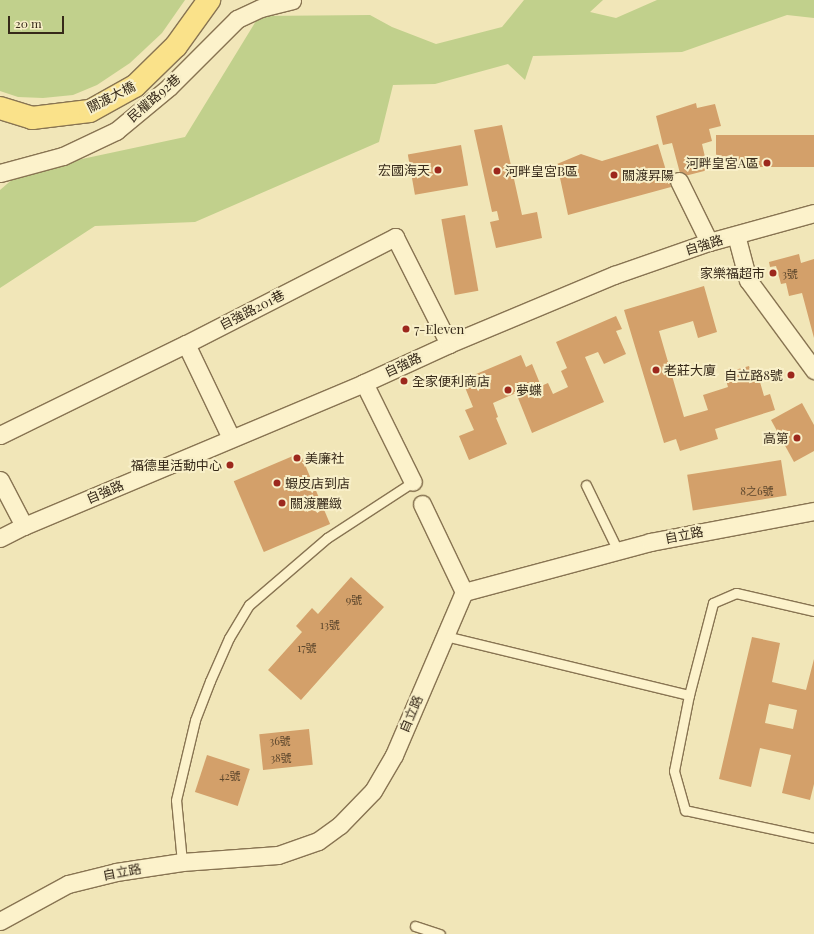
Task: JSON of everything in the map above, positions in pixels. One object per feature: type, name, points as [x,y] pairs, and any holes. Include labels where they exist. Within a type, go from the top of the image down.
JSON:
[{"type":"main road","name":"關渡大橋","points":[[0,108],[32,118],[90,111],[135,86],[176,46],[208,0]]},
{"type":"street","name":"民權路92巷","points":[[0,173],[63,156],[116,131],[169,87],[237,19],[261,8],[292,0]]},
{"type":"street","points":[[678,181],[709,242]]},
{"type":"street","name":"自強路","points":[[0,538],[24,526],[364,383],[448,344],[614,275],[709,242],[814,213]]},
{"type":"street","points":[[736,235],[748,280],[814,370]]},
{"type":"street","name":"自強路201巷","points":[[0,435],[186,344],[395,237],[448,344]]},
{"type":"street","points":[[186,344],[231,438]]},
{"type":"street","points":[[364,383],[413,482]]},
{"type":"street","points":[[0,480],[24,526]]},
{"type":"street","points":[[422,504],[464,592]]},
{"type":"street","name":"自立路","points":[[0,920],[68,884],[116,872],[182,862],[278,855],[318,841],[340,825],[373,791],[394,755],[464,592],[650,542],[814,511]]},
{"type":"lane","points":[[182,862],[176,800],[195,720],[229,638],[245,611],[249,605],[327,538],[413,482]]},
{"type":"lane","points":[[586,485],[618,551]]},
{"type":"lane","points":[[814,611],[736,593],[713,603],[689,694],[674,771],[685,810],[814,838]]},
{"type":"lane","points":[[445,636],[689,694]]},
{"type":"lane","points":[[415,926],[440,934]]},
{"type":"green space","points":[[0,0],[185,0],[162,33],[130,63],[97,85],[73,95],[43,98],[18,97],[0,91]]},
{"type":"green space","points":[[524,0],[603,0],[590,12],[616,18],[657,0],[814,0],[814,18],[787,15],[682,52],[533,56],[525,80],[508,64],[435,84],[393,85],[379,142],[195,222],[95,226],[0,288],[0,190],[21,172],[185,137],[259,16],[370,15],[392,27],[436,44],[502,27]]},
{"type":"building","name":"河畔皇宮A區","points":[[696,103],[697,108],[715,104],[721,126],[709,129],[712,141],[702,144],[708,170],[681,177],[672,143],[663,145],[656,116]]},
{"type":"building","name":"河畔皇宮B區","points":[[502,125],[522,215],[537,212],[542,238],[496,248],[490,222],[499,220],[497,211],[492,212],[474,130]]},
{"type":"building","name":"河畔皇宮A區","points":[[716,135],[814,135],[814,167],[716,167]]},
{"type":"building","name":"關渡昇陽","points":[[658,144],[671,187],[568,215],[557,164],[581,154],[602,161]]},
{"type":"building","name":"宏國海天","points":[[461,145],[468,185],[415,195],[408,154]]},
{"type":"building","points":[[465,215],[478,291],[455,295],[441,219]]},
{"type":"building","points":[[799,254],[801,263],[814,259],[814,338],[802,293],[789,296],[786,283],[781,284],[776,266],[770,267],[769,262]]},
{"type":"building","name":"老莊大廈","points":[[704,286],[717,332],[698,338],[693,321],[659,331],[684,417],[708,410],[703,395],[728,387],[724,373],[749,366],[752,377],[758,375],[764,396],[770,394],[775,410],[715,429],[718,439],[680,451],[676,439],[664,443],[624,310]]},
{"type":"building","name":"夢蝶","points":[[616,316],[622,329],[616,331],[626,354],[604,364],[598,352],[585,357],[604,402],[532,433],[516,393],[493,403],[498,417],[496,418],[507,444],[469,460],[459,436],[474,430],[465,410],[473,407],[462,380],[521,355],[526,367],[532,364],[541,386],[548,383],[553,394],[568,387],[561,371],[567,368],[556,342]]},
{"type":"building","name":"高第","points":[[802,403],[814,425],[814,451],[794,462],[771,420]]},
{"type":"building","name":"關渡麗緻","points":[[300,453],[330,524],[264,552],[234,481]]},
{"type":"building","points":[[781,460],[787,496],[693,510],[687,475]]},
{"type":"building","points":[[351,577],[384,607],[301,700],[268,670],[302,632],[296,626],[312,608],[318,614]]},
{"type":"building","points":[[752,637],[780,643],[772,682],[806,690],[814,659],[814,784],[810,800],[782,793],[791,755],[760,748],[751,787],[719,779]],"holes":[[[769,704],[797,710],[793,729],[765,723]]]},
{"type":"building","points":[[309,729],[313,765],[263,770],[259,734]]},
{"type":"building","points":[[207,755],[250,769],[238,806],[195,792]]},
{"type":"place","name":"河畔皇宮A區","points":[[767,163]]},
{"type":"place","name":"宏國海天","points":[[438,170]]},
{"type":"place","name":"河畔皇宮B區","points":[[497,171]]},
{"type":"place","name":"關渡昇陽","points":[[614,175]]},
{"type":"place","name":"家樂福超市","points":[[773,273]]},
{"type":"place","name":"7-Eleven","points":[[406,329]]},
{"type":"place","name":"老莊大廈","points":[[656,370]]},
{"type":"place","name":"自立路8號","points":[[791,375]]},
{"type":"place","name":"全家便利商店","points":[[404,381]]},
{"type":"place","name":"夢蝶","points":[[508,390]]},
{"type":"place","name":"高第","points":[[797,438]]},
{"type":"place","name":"美廉社","points":[[297,458]]},
{"type":"place","name":"福德里活動中心","points":[[230,465]]},
{"type":"place","name":"蝦皮店到店","points":[[277,483]]},
{"type":"place","name":"關渡麗緻","points":[[282,503]]}]
